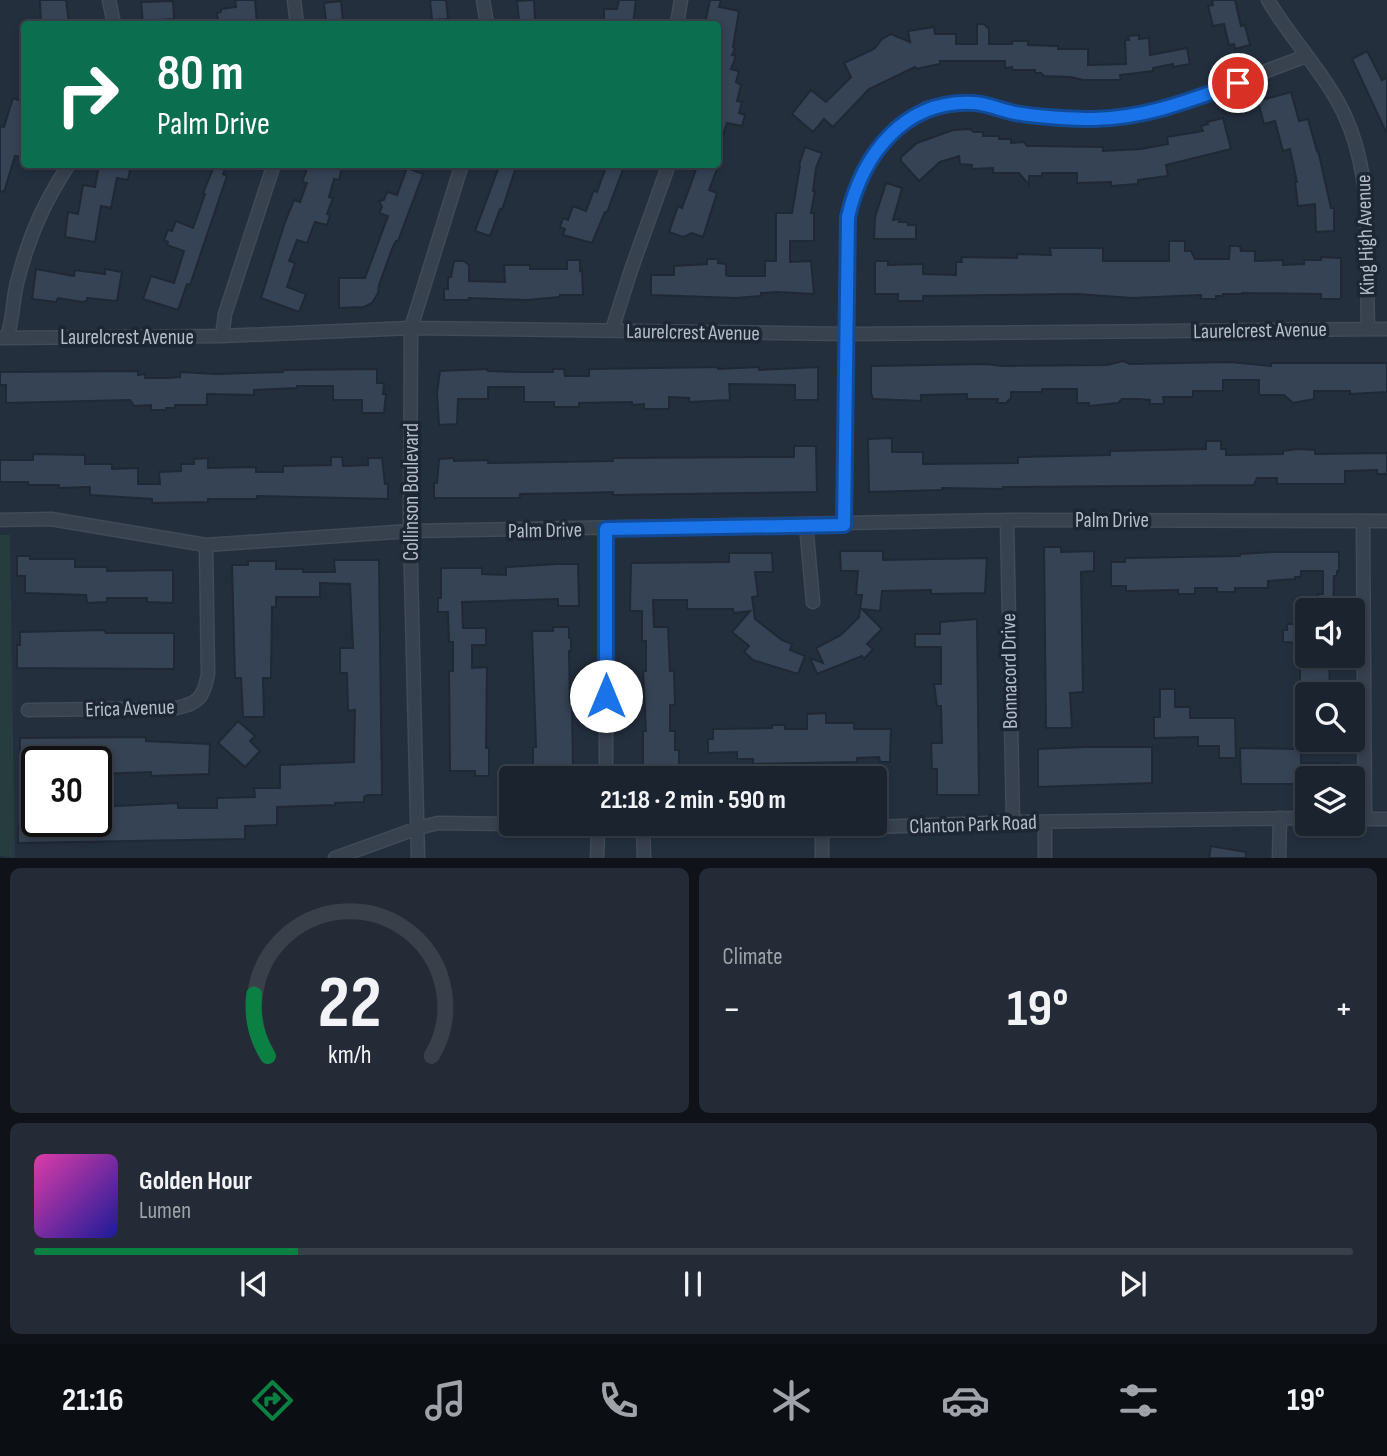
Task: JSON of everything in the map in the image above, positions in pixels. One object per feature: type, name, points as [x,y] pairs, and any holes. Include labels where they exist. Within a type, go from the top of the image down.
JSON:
[{"type":"street","points":[[109,0],[113,21]]},
{"type":"street","points":[[294,0],[297,21]]},
{"type":"street","points":[[483,0],[486,21]]},
{"type":"street","points":[[678,21],[681,0]]},
{"type":"street","name":"King High Avenue","points":[[1268,0],[1339,104],[1354,138],[1362,165],[1367,217],[1368,329]]},
{"type":"street","points":[[844,525],[848,217],[854,192],[874,154],[887,138],[927,108],[970,103],[991,105],[1015,113],[1076,119],[1133,116],[1166,109],[1307,56]]},
{"type":"street","points":[[4,337],[13,320],[18,279],[35,222],[66,168]]},
{"type":"street","points":[[222,336],[225,314],[273,168]]},
{"type":"street","name":"Collinson Boulevard","points":[[418,858],[410,531],[411,328],[461,168]]},
{"type":"street","points":[[612,330],[668,168]]},
{"type":"street","name":"Laurelcrest Avenue","points":[[4,337],[222,336],[411,328],[848,334],[1387,329]]},
{"type":"street","name":"Palm Drive","points":[[0,520],[51,519],[206,545],[410,531],[1006,520],[1387,521]]},
{"type":"street","name":"Bonnacord Drive","points":[[1006,520],[1013,822]]},
{"type":"street","points":[[1360,766],[1363,521]]},
{"type":"street","points":[[806,524],[813,603]]},
{"type":"street","points":[[606,529],[606,766]]},
{"type":"street","name":"Erica Avenue","points":[[28,710],[176,708],[190,706],[198,700],[205,690],[208,674],[206,545]]},
{"type":"street","points":[[1279,858],[1280,818]]},
{"type":"street","name":"Clanton Park Road","points":[[887,827],[1295,818]]},
{"type":"street","points":[[1365,819],[1387,819]]},
{"type":"street","points":[[1045,822],[1045,858]]},
{"type":"street","name":"Clanton Park Road","points":[[335,858],[438,823],[499,824]]},
{"type":"street","points":[[597,858],[598,836]]},
{"type":"street","points":[[643,836],[644,858]]},
{"type":"street","points":[[822,836],[822,858]]},
{"type":"green space","points":[[0,535],[10,535],[15,858],[0,856]]},
{"type":"building","points":[[40,0],[66,0],[69,21],[41,21]]},
{"type":"building","points":[[235,0],[255,0],[257,21],[218,21],[217,13],[221,12],[221,9],[236,7]]},
{"type":"building","points":[[430,0],[446,0],[448,19],[432,20]]},
{"type":"building","points":[[534,0],[535,20],[519,21],[517,1]]},
{"type":"building","points":[[619,0],[636,0],[633,21],[604,21],[604,9],[617,9]]},
{"type":"building","points":[[710,0],[721,0],[719,7],[739,11],[732,55],[736,56],[731,69],[739,71],[736,82],[741,85],[737,101],[742,102],[739,113],[745,115],[742,126],[727,123],[721,141],[721,21],[706,21]]},
{"type":"building","points":[[1212,0],[1235,0],[1241,26],[1245,25],[1250,45],[1235,49],[1234,44],[1229,45],[1224,24],[1213,26],[1208,6],[1213,5]]},
{"type":"building","points":[[173,1],[174,19],[143,21],[141,2]]},
{"type":"building","points":[[341,1],[343,21],[326,21],[324,3]]},
{"type":"building","points":[[977,24],[984,24],[989,29],[989,44],[1028,41],[1028,45],[1058,46],[1058,49],[1088,49],[1088,65],[1126,64],[1125,40],[1129,40],[1128,36],[1139,35],[1139,39],[1149,38],[1150,55],[1187,48],[1190,64],[1173,67],[1173,64],[1153,68],[1153,71],[1120,75],[1121,80],[1083,80],[1044,76],[1035,73],[1035,70],[1013,70],[1012,67],[1005,68],[1005,61],[940,61],[940,64],[917,69],[915,67],[869,89],[833,127],[824,119],[813,132],[792,114],[811,90],[826,102],[851,77],[844,63],[874,49],[882,39],[891,34],[910,42],[908,31],[934,27],[935,34],[956,34],[956,44],[977,44]]},
{"type":"building","points":[[1367,51],[1382,80],[1387,77],[1387,134],[1352,59]]},
{"type":"building","points":[[1291,92],[1299,121],[1308,119],[1318,150],[1331,208],[1334,208],[1334,231],[1316,232],[1315,204],[1298,206],[1297,182],[1290,149],[1283,151],[1275,121],[1264,124],[1258,101]]},
{"type":"building","points":[[13,98],[21,101],[21,154],[20,157],[15,156],[4,192],[0,191],[0,126],[4,127]]},
{"type":"building","points":[[1223,118],[1231,149],[1166,165],[1168,176],[1138,180],[1138,184],[1111,186],[1111,182],[1077,183],[1077,173],[1042,173],[1042,176],[1029,176],[1029,185],[1019,173],[993,173],[993,168],[972,169],[972,165],[960,164],[959,156],[940,162],[919,181],[901,161],[901,157],[917,143],[953,130],[970,129],[983,132],[983,136],[999,136],[999,139],[1011,139],[1011,143],[1024,142],[1027,146],[1103,147],[1103,151],[1168,144],[1167,137],[1203,131],[1201,126],[1208,124],[1207,122]]},
{"type":"building","points":[[805,147],[822,153],[816,168],[811,213],[814,213],[814,241],[790,241],[790,262],[811,261],[814,294],[777,292],[736,298],[651,295],[651,275],[674,275],[674,266],[707,264],[707,259],[718,259],[718,263],[726,264],[726,275],[729,276],[765,276],[765,261],[776,261],[776,213],[792,213],[799,165]]},
{"type":"building","points":[[98,168],[130,168],[128,180],[117,178],[111,208],[101,206],[95,242],[65,237],[68,212],[78,214],[83,185],[95,187]]},
{"type":"building","points":[[213,168],[225,168],[223,174],[227,176],[190,285],[187,284],[178,310],[143,299],[151,276],[174,283],[184,251],[167,245],[168,242],[164,240],[176,221],[193,228],[205,194],[203,193]]},
{"type":"building","points":[[307,168],[342,168],[339,180],[334,179],[329,197],[333,198],[327,214],[330,215],[327,225],[315,222],[307,243],[297,240],[289,261],[295,263],[287,287],[306,294],[299,312],[261,298],[294,200],[300,202],[307,183],[302,182]]},
{"type":"building","points":[[407,168],[423,174],[398,241],[392,249],[378,293],[372,303],[364,307],[339,308],[339,278],[365,278],[388,216],[379,213],[382,207],[379,201],[384,200],[387,192],[397,195]]},
{"type":"building","points":[[499,168],[516,168],[490,236],[475,231]]},
{"type":"building","points":[[606,168],[624,168],[592,243],[563,235],[565,229],[560,227],[563,218],[568,220],[573,206],[586,211],[594,190],[597,192]]},
{"type":"building","points":[[697,168],[717,168],[709,190],[717,193],[703,237],[692,233],[683,237],[669,232],[678,206],[682,208]]},
{"type":"building","points":[[886,183],[902,188],[893,220],[900,219],[899,222],[916,225],[916,239],[874,239],[875,217]]},
{"type":"building","points":[[1169,241],[1185,241],[1185,251],[1191,251],[1195,259],[1229,259],[1230,246],[1240,246],[1241,251],[1255,251],[1255,261],[1283,260],[1283,265],[1304,264],[1304,260],[1321,260],[1321,257],[1341,258],[1341,299],[1321,299],[1321,294],[1242,293],[1223,294],[1216,296],[1216,299],[1201,299],[1201,295],[1132,298],[1077,294],[923,296],[923,301],[898,301],[898,294],[875,294],[875,261],[888,261],[888,265],[923,264],[923,274],[956,275],[956,262],[962,262],[961,257],[1017,258],[1017,254],[1051,255],[1050,248],[1103,248],[1103,261],[1169,261]]},
{"type":"building","points":[[567,260],[580,260],[583,295],[527,300],[444,300],[444,289],[448,289],[448,277],[451,277],[454,261],[464,261],[469,265],[469,281],[505,282],[504,265],[530,265],[530,269],[567,269]]},
{"type":"building","points":[[36,269],[74,276],[75,270],[105,274],[105,269],[122,272],[117,301],[87,298],[87,301],[82,302],[58,298],[56,302],[32,299]]},
{"type":"building","points":[[1123,361],[1130,364],[1230,362],[1271,366],[1271,363],[1387,363],[1387,392],[1350,394],[1350,391],[1314,391],[1314,399],[1293,403],[1284,395],[1259,395],[1259,380],[1223,380],[1223,391],[1193,391],[1193,397],[1163,397],[1164,404],[1150,404],[1150,400],[1122,399],[1118,403],[1089,406],[1089,403],[1077,403],[1077,389],[1011,392],[1011,398],[1006,403],[997,403],[998,399],[967,399],[967,394],[921,395],[921,401],[873,399],[871,393],[871,366],[1107,365]]},
{"type":"building","points":[[759,367],[759,370],[818,367],[818,400],[795,400],[795,385],[729,384],[730,400],[689,402],[689,398],[669,397],[669,409],[644,409],[644,404],[632,405],[632,402],[579,403],[579,407],[554,407],[554,402],[524,402],[524,387],[488,387],[488,399],[458,399],[457,424],[439,425],[437,393],[440,371],[487,369],[553,372],[553,369],[564,369],[565,376],[589,376],[589,369]]},
{"type":"building","points":[[377,369],[377,383],[384,383],[383,394],[386,394],[384,413],[362,413],[362,400],[333,400],[333,386],[254,390],[254,395],[207,394],[207,405],[175,405],[175,408],[166,410],[151,410],[151,405],[134,406],[130,400],[6,403],[6,385],[0,385],[0,372],[138,371],[138,375],[145,374],[145,378],[167,378],[180,377],[180,372],[216,374]]},
{"type":"building","points":[[892,438],[892,452],[923,452],[923,464],[1018,463],[1018,457],[1206,449],[1206,441],[1221,441],[1221,449],[1226,449],[1226,455],[1283,454],[1283,451],[1297,449],[1315,450],[1315,454],[1387,453],[1387,474],[1377,474],[1377,470],[1345,471],[1345,484],[1277,484],[1277,478],[1257,478],[1254,485],[942,488],[869,492],[868,439]]},
{"type":"building","points":[[794,446],[816,446],[817,492],[613,495],[613,492],[520,494],[520,498],[434,498],[439,459],[488,460],[488,463],[613,461],[613,458],[794,457]]},
{"type":"building","points":[[33,454],[85,455],[85,464],[112,464],[112,469],[138,468],[138,484],[160,484],[159,472],[181,471],[181,464],[194,464],[194,459],[208,458],[208,468],[256,467],[256,472],[283,472],[283,466],[331,465],[331,457],[342,457],[343,466],[368,465],[368,458],[382,458],[385,484],[388,484],[388,499],[257,496],[257,499],[152,503],[152,499],[90,495],[90,487],[59,488],[59,485],[0,482],[0,460],[33,460]]},
{"type":"building","points":[[1044,547],[1061,547],[1061,552],[1094,551],[1094,571],[1081,572],[1083,692],[1070,693],[1072,728],[1046,728]]},
{"type":"building","points":[[840,551],[883,551],[883,560],[987,558],[985,593],[882,591],[880,611],[862,609],[882,629],[867,644],[873,649],[864,659],[862,656],[817,674],[810,658],[823,663],[816,648],[841,635],[859,617],[862,595],[856,595],[858,571],[841,571]]},
{"type":"building","points":[[1339,552],[1339,571],[1337,576],[1334,576],[1333,598],[1318,598],[1318,594],[1323,594],[1323,571],[1301,571],[1301,577],[1295,579],[1268,581],[1268,588],[1235,588],[1235,592],[1217,592],[1217,588],[1195,588],[1195,594],[1178,594],[1178,590],[1126,591],[1126,586],[1111,586],[1111,562],[1125,562],[1125,558]]},
{"type":"building","points":[[729,553],[772,553],[773,572],[755,572],[758,596],[752,597],[755,619],[782,640],[792,644],[790,650],[805,656],[798,674],[753,660],[744,652],[749,646],[732,632],[750,611],[734,613],[733,609],[687,609],[687,600],[653,600],[654,627],[668,627],[670,671],[674,670],[675,705],[670,705],[670,731],[675,731],[675,750],[679,750],[679,766],[643,766],[643,731],[646,731],[643,671],[646,671],[646,641],[642,641],[642,611],[630,611],[631,563],[729,562]]},
{"type":"building","points":[[17,556],[30,556],[30,559],[75,559],[75,567],[107,567],[107,571],[173,570],[173,603],[147,602],[147,598],[107,598],[107,602],[87,603],[86,595],[25,593],[25,576],[17,576]]},
{"type":"building","points":[[334,560],[379,560],[382,795],[367,795],[364,802],[277,807],[277,825],[245,826],[245,839],[18,843],[18,827],[21,827],[21,837],[112,837],[112,806],[178,803],[178,808],[217,808],[217,798],[255,797],[254,788],[280,788],[280,765],[354,762],[355,710],[348,711],[347,673],[340,673],[340,648],[353,648],[350,584],[320,583],[320,597],[276,597],[276,607],[272,607],[271,678],[263,678],[264,717],[243,717],[241,678],[235,678],[232,565],[248,565],[248,561],[276,561],[276,569],[335,572]]},
{"type":"building","points":[[578,564],[579,606],[558,606],[558,599],[462,602],[463,628],[486,628],[486,645],[472,645],[472,668],[487,667],[486,748],[489,748],[489,776],[475,776],[475,771],[450,771],[449,671],[453,671],[453,642],[449,642],[448,612],[438,612],[441,568],[482,568],[482,574],[506,575],[506,567]]},
{"type":"building","points":[[977,619],[979,795],[937,795],[937,769],[932,769],[931,743],[942,743],[941,706],[937,706],[934,684],[941,684],[941,647],[915,647],[915,634],[940,634],[940,622]]},
{"type":"building","points":[[1287,624],[1295,624],[1295,642],[1283,642],[1283,630],[1287,630]]},
{"type":"building","points":[[553,627],[569,627],[571,638],[569,651],[573,766],[533,766],[533,747],[536,747],[532,631],[553,631]]},
{"type":"building","points":[[104,630],[106,633],[174,633],[174,669],[17,668],[20,632]]},
{"type":"building","points":[[1300,668],[1329,668],[1330,682],[1300,682]]},
{"type":"building","points":[[1160,689],[1175,689],[1175,707],[1190,707],[1190,718],[1235,718],[1236,758],[1219,758],[1219,746],[1198,746],[1198,737],[1154,738],[1154,717],[1160,717]]},
{"type":"building","points":[[826,713],[826,723],[854,723],[854,729],[891,729],[890,762],[880,762],[879,757],[857,758],[857,762],[753,764],[753,759],[737,759],[737,752],[708,753],[708,739],[713,739],[713,729],[772,728],[772,725],[785,725],[785,729],[807,729],[807,714]]},
{"type":"building","points":[[238,721],[255,736],[250,741],[260,751],[245,767],[218,743]]},
{"type":"building","points":[[146,737],[146,741],[210,744],[209,774],[151,776],[151,772],[112,773],[112,746],[21,746],[20,761],[20,738]]},
{"type":"building","points":[[1152,747],[1152,783],[1038,787],[1038,749]]},
{"type":"building","points":[[1240,748],[1295,749],[1295,752],[1301,752],[1301,763],[1340,763],[1340,766],[1295,766],[1295,784],[1241,784]]},
{"type":"building","points":[[1211,846],[1246,852],[1246,858],[1209,858]]},
{"type":"route","points":[[606,696],[606,529],[844,525],[848,217],[854,192],[874,154],[887,138],[904,122],[927,108],[947,104],[991,105],[1015,113],[1096,119],[1133,116],[1166,109],[1238,83]]}]
